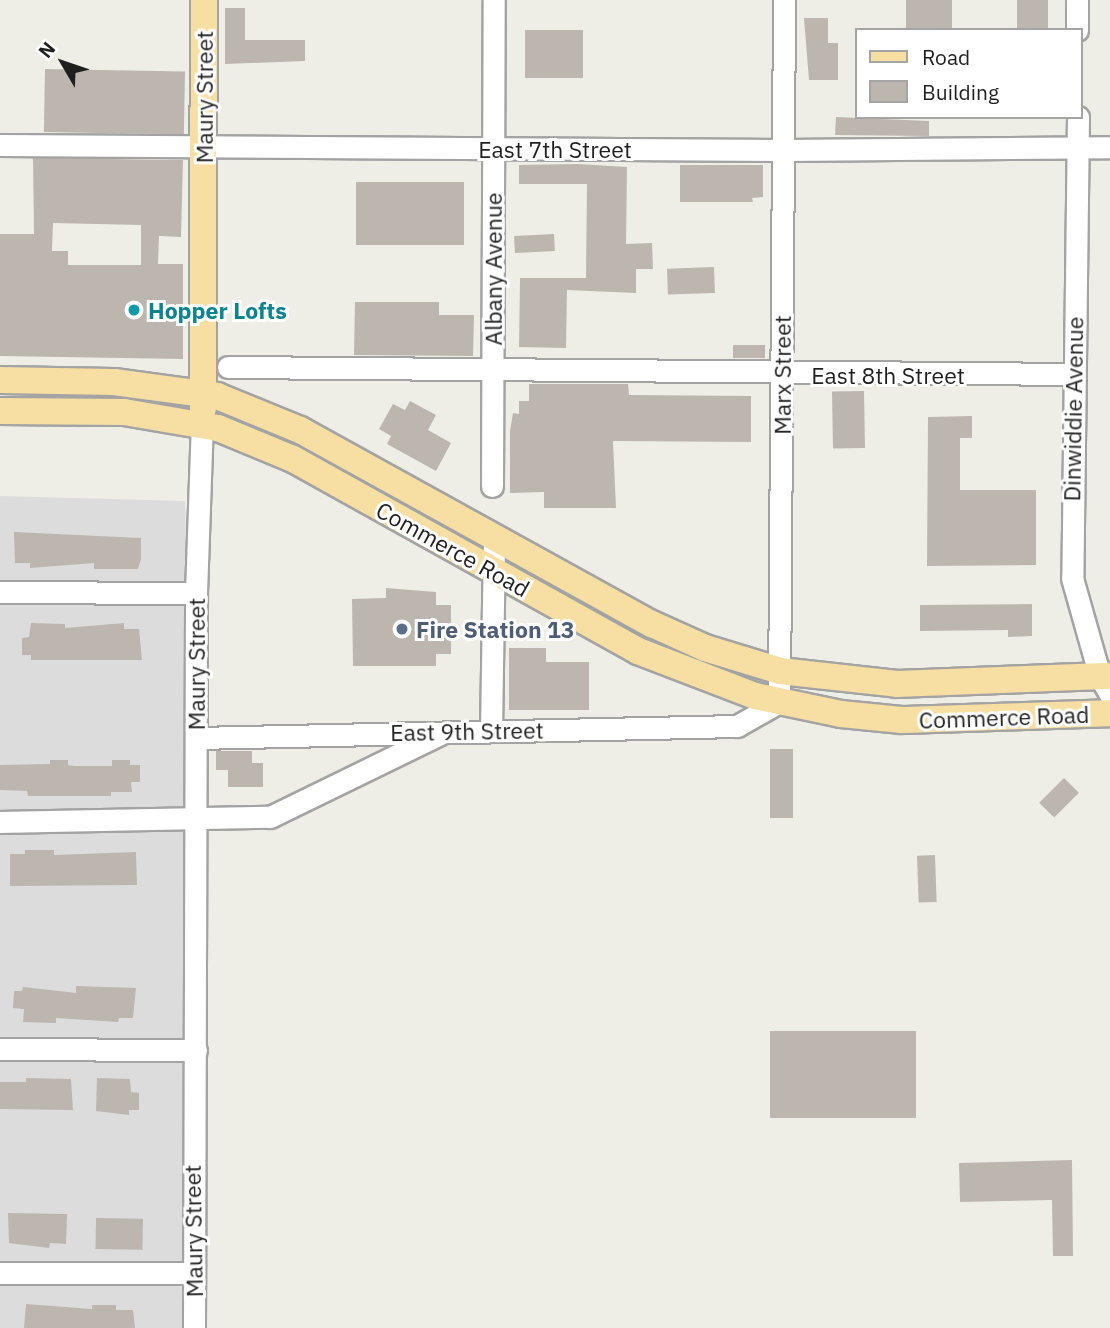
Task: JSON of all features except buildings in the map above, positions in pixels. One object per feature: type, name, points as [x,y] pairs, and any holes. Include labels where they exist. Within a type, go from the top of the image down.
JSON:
[{"type":"main road","name":"Maury Street","points":[[202,424],[204,0]]},
{"type":"main road","name":"Commerce Road","points":[[0,380],[114,382],[204,393],[300,430],[677,636],[780,671],[897,684],[1107,682]]},
{"type":"main road","name":"Commerce Road","points":[[0,411],[124,412],[202,424],[293,459],[650,657],[779,702],[902,720],[1110,713]]},
{"type":"street","name":"Albany Avenue","points":[[492,486],[494,0]]},
{"type":"street","name":"Marx Street","points":[[779,702],[784,0]]},
{"type":"street","points":[[1077,0],[1077,28]]},
{"type":"street","name":"Dinwiddie Avenue","points":[[1078,119],[1072,578],[1107,682]]},
{"type":"street","name":"East 7th Street","points":[[0,145],[784,150],[1110,147]]},
{"type":"street","name":"Albany Avenue","points":[[228,367],[493,369]]},
{"type":"street","name":"East 8th Street","points":[[493,369],[782,375],[1073,374]]},
{"type":"street","name":"Maury Street","points":[[194,1328],[191,1157],[196,1050],[196,593],[202,424]]},
{"type":"street","points":[[491,731],[494,538]]},
{"type":"street","points":[[0,593],[196,593]]},
{"type":"street","name":"East 9th Street","points":[[196,738],[737,726],[779,702]]},
{"type":"street","points":[[0,822],[197,821],[270,817],[446,731]]},
{"type":"street","points":[[0,1049],[196,1050]]},
{"type":"street","points":[[0,1273],[194,1273]]},
{"type":"shaded area","points":[[0,496],[185,501],[196,934],[193,1328],[0,1328]]},
{"type":"place","name":"Hopper Lofts","points":[[134,310]]},
{"type":"place","name":"Fire Station 13","points":[[402,629]]}]
